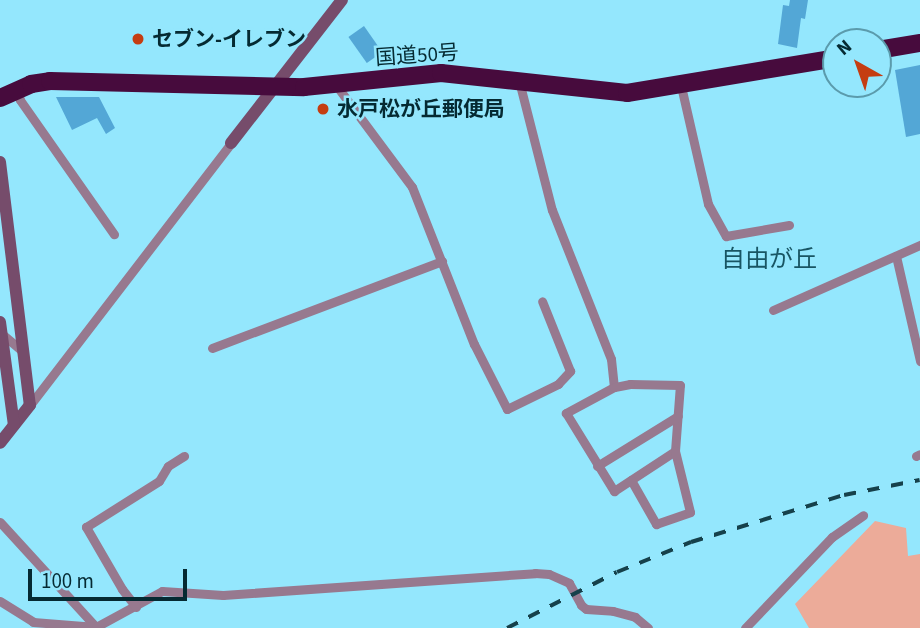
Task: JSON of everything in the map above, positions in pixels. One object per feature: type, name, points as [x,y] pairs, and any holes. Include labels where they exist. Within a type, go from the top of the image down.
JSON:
[{"type":"highway","points":[[892,48],[920,43]]},
{"type":"highway","name":"国道50号","points":[[0,98],[17,89],[41,82],[73,80],[273,87],[336,85],[441,73],[608,93],[681,86],[822,61]]},
{"type":"street","points":[[0,443],[342,0]]},
{"type":"street","points":[[519,81],[552,210],[611,359],[614,387]]},
{"type":"street","points":[[336,85],[412,187],[474,344],[507,409],[558,384],[570,371],[542,301]]},
{"type":"street","points":[[681,86],[708,204],[726,236],[789,225]]},
{"type":"street","points":[[17,89],[20,100],[114,234]]},
{"type":"street","points":[[0,162],[30,405]]},
{"type":"street","points":[[774,310],[920,245]]},
{"type":"street","points":[[896,256],[920,361]]},
{"type":"street","points":[[212,348],[442,261]]},
{"type":"street","points":[[0,330],[14,425]]},
{"type":"street","points":[[0,330],[22,351]]},
{"type":"street","points":[[631,480],[656,524],[690,512],[675,451],[680,385],[630,384],[614,387],[566,413],[614,491],[675,451]]},
{"type":"street","points":[[597,466],[678,415]]},
{"type":"street","points":[[136,607],[122,590],[86,527],[159,481],[168,466],[184,456]]},
{"type":"street","points":[[745,628],[832,537],[863,515]]},
{"type":"street","points":[[0,522],[96,627]]},
{"type":"street","points":[[0,601],[33,622],[96,627],[162,591],[223,595],[535,573],[549,574],[569,583],[580,605],[586,608],[635,617],[648,628]]},
{"type":"shaded area","points":[[875,521],[906,528],[908,556],[920,554],[920,628],[809,628],[795,604]]},
{"type":"building","points":[[790,0],[808,0],[805,19],[801,18],[797,48],[778,44],[783,5],[789,6]]},
{"type":"building","points":[[364,26],[382,52],[367,63],[348,37]]},
{"type":"building","points":[[920,65],[920,134],[906,137],[895,70]]},
{"type":"building","points":[[56,97],[99,97],[115,128],[106,134],[97,118],[72,130]]},
{"type":"building","points":[[327,101],[328,116],[318,117],[317,102]]},
{"type":"railway","points":[[507,628],[617,572],[691,542],[844,495],[920,480]]},
{"type":"place","name":"セブン-イレブン","points":[[138,39]]},
{"type":"place","name":"水戸松が丘郵便局","points":[[323,109]]},
{"type":"district","name":"自由が丘","points":[[769,260]]}]
